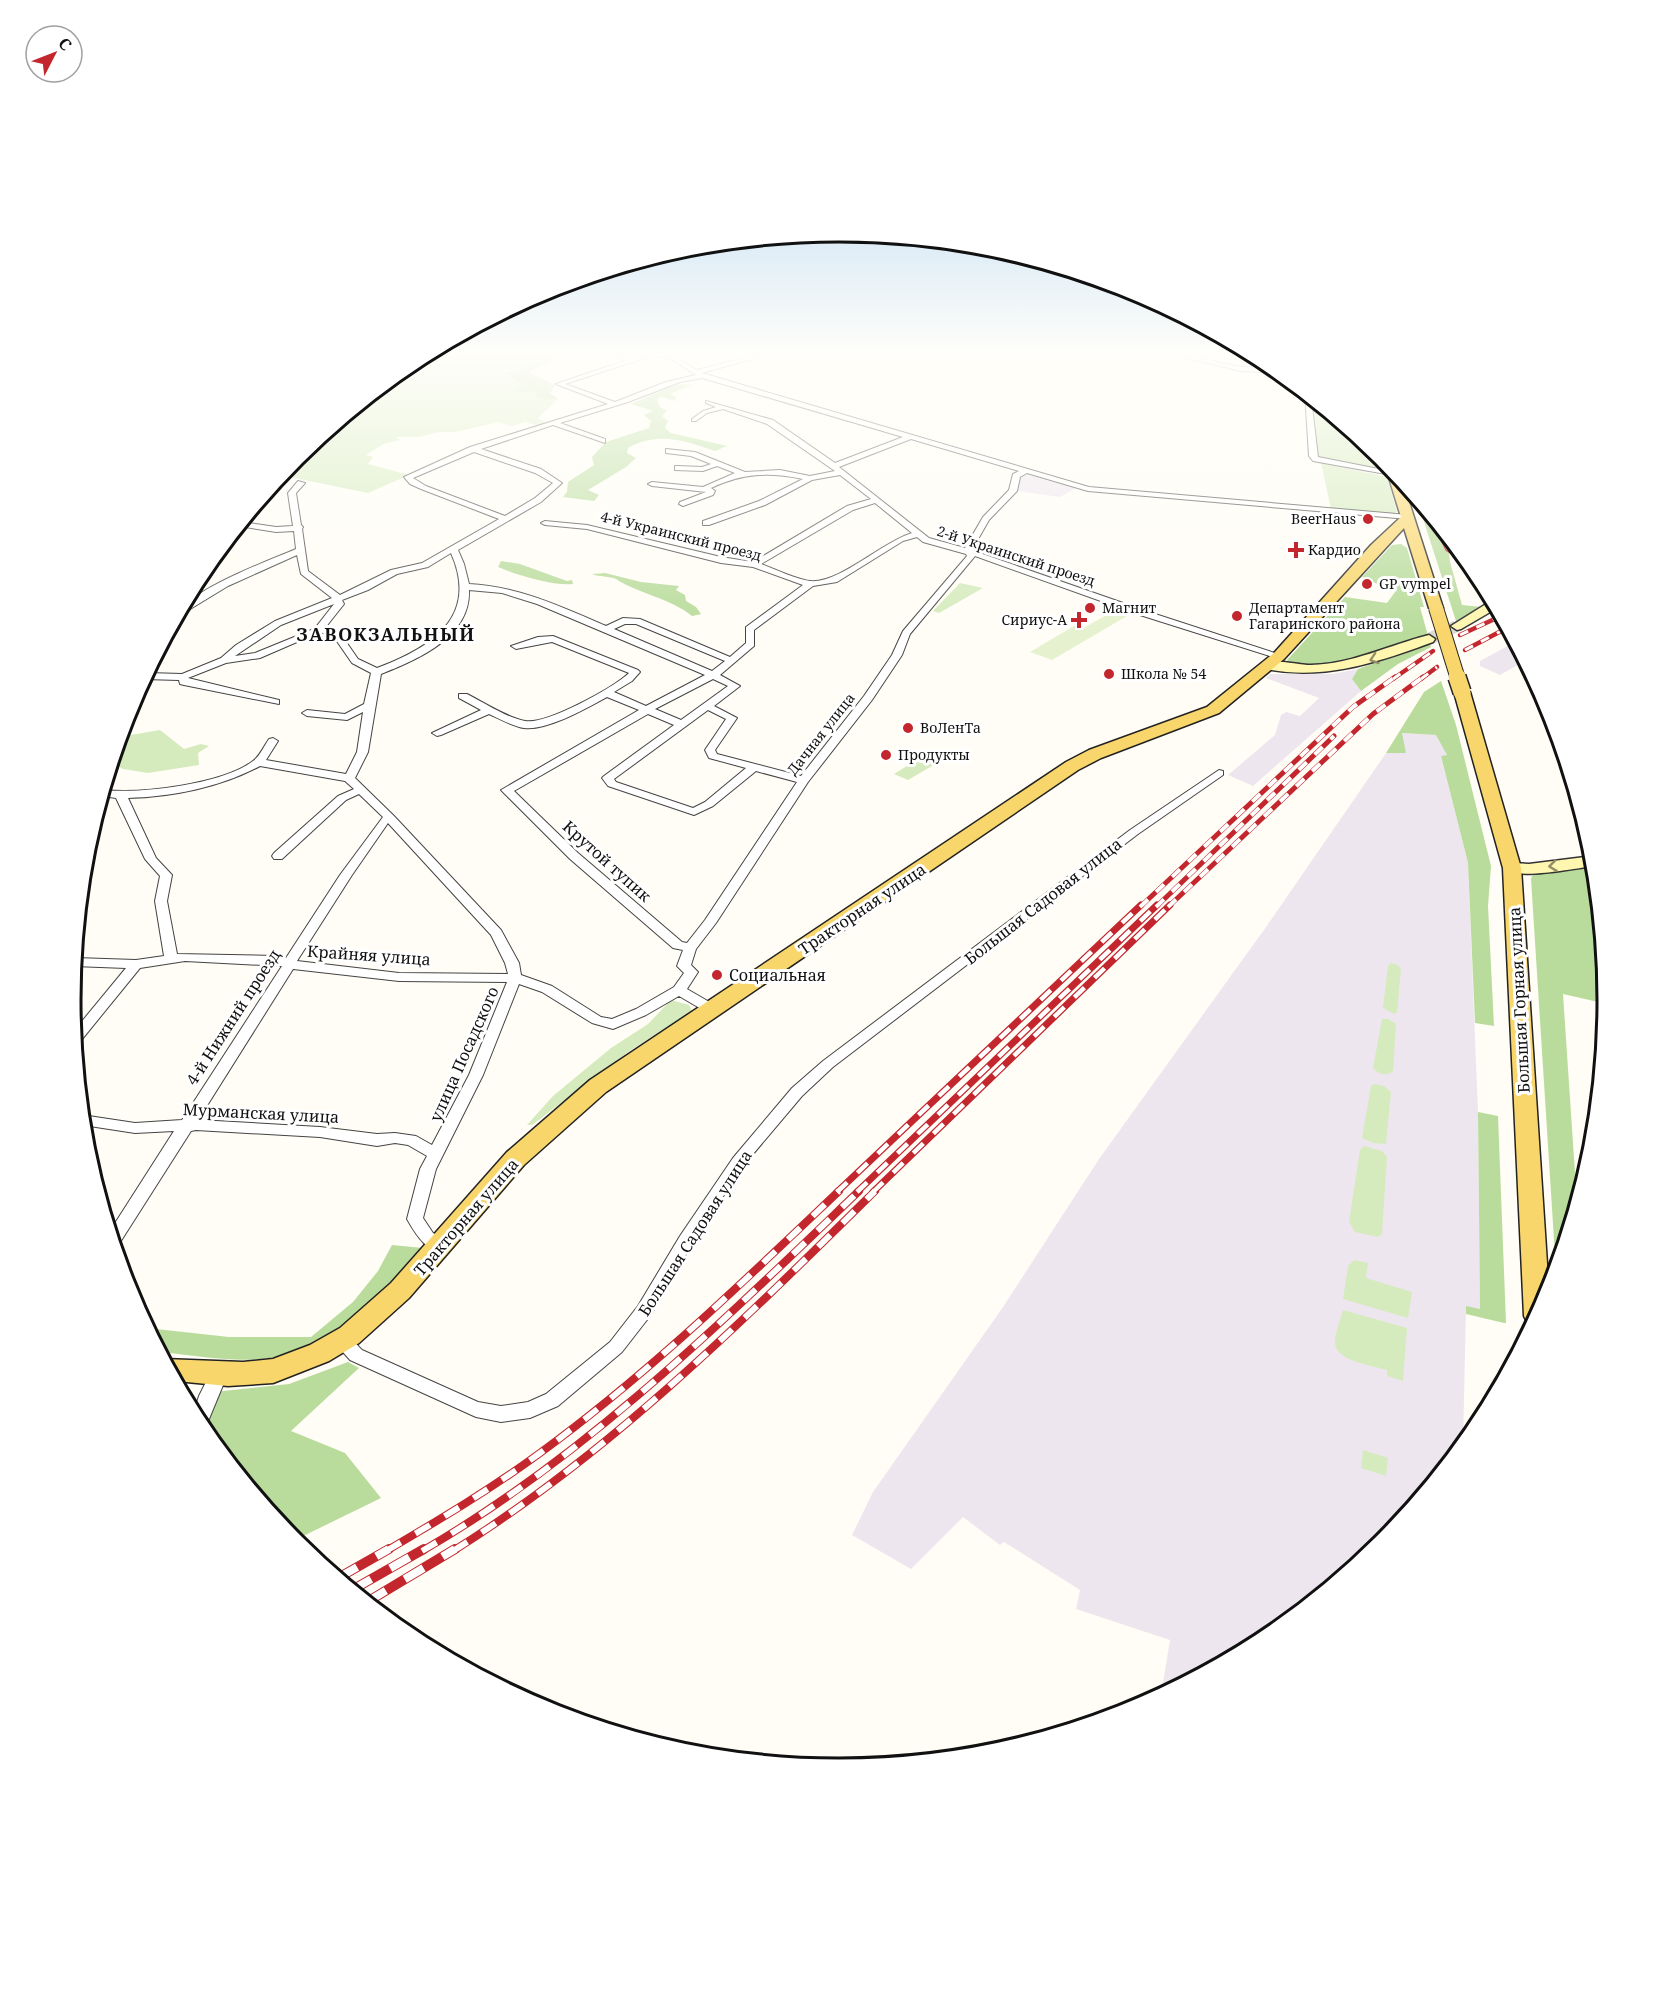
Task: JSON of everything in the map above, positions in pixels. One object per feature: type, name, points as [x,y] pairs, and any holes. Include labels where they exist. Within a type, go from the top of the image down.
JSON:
[{"type":"main road","name":"Большая Горная улица","points":[[1399,489],[1462,692],[1512,868],[1536,1297]]},
{"type":"main road","name":"Тракторная улица","points":[[343,1342],[377,1315],[442,1246],[490,1185],[555,1121],[598,1086],[1071,766],[1124,742],[1213,710],[1273,661],[1408,517]]},
{"type":"main road","points":[[1382,544],[1403,543],[1418,549]]},
{"type":"main road","points":[[178,1370],[258,1374],[285,1368],[343,1342]]},
{"type":"street","points":[[484,445],[408,477],[412,484],[446,494],[505,519]]},
{"type":"street","name":"2-й Украинский проезд","points":[[804,445],[838,469],[874,501],[896,514],[917,534],[940,546],[971,553],[1273,661]]},
{"type":"street","points":[[706,523],[762,503],[810,478],[838,469],[891,445]]},
{"type":"street","points":[[933,445],[1099,491],[1408,517]]},
{"type":"street","points":[[1312,445],[1313,456],[1316,459],[1380,469]]},
{"type":"street","points":[[224,660],[239,647],[278,623],[339,599],[394,572],[425,565],[553,490],[557,480],[519,464],[473,449]]},
{"type":"street","points":[[669,451],[692,454],[744,474]]},
{"type":"street","points":[[678,468],[703,469],[717,464]]},
{"type":"street","points":[[705,489],[731,476],[744,474],[780,472],[810,478]]},
{"type":"street","name":"Дачная улица","points":[[690,948],[710,923],[804,780],[868,698],[897,655],[906,633],[971,556],[969,548],[986,519],[1013,491],[1016,476],[1024,472]]},
{"type":"street","points":[[302,483],[292,493],[299,527],[304,572],[339,599]]},
{"type":"street","points":[[652,484],[671,489],[711,491],[683,504]]},
{"type":"street","points":[[754,565],[850,508],[874,501]]},
{"type":"street","name":"4-й Украинский проезд","points":[[545,523],[587,527],[721,560],[754,565],[810,584]]},
{"type":"street","points":[[250,524],[281,532],[299,527]]},
{"type":"street","points":[[648,710],[714,675],[751,644],[749,629],[810,584],[834,580],[900,539],[917,534]]},
{"type":"street","points":[[319,629],[337,635],[355,661],[376,672],[407,660],[454,627],[460,614],[465,587],[460,564],[453,549]]},
{"type":"street","points":[[194,603],[225,584],[301,550]]},
{"type":"street","points":[[465,587],[522,597],[606,629],[735,686],[709,707],[639,753],[608,781],[694,812],[709,804],[753,768]]},
{"type":"street","points":[[154,676],[183,677],[224,660],[256,656],[319,629],[339,604],[339,599]]},
{"type":"street","points":[[1457,626],[1487,608]]},
{"type":"street","points":[[606,629],[622,621],[638,621],[730,660]]},
{"type":"street","points":[[463,696],[526,725],[547,721],[607,693],[632,676],[633,669],[553,639],[538,640],[516,646]]},
{"type":"street","points":[[1273,661],[1300,670],[1346,667],[1429,639]]},
{"type":"street","points":[[258,762],[349,778],[359,765],[368,729],[369,705],[376,672]]},
{"type":"street","points":[[183,677],[184,682],[193,685],[242,693],[274,702]]},
{"type":"street","points":[[607,693],[681,724]]},
{"type":"street","points":[[307,713],[347,717],[369,705]]},
{"type":"street","points":[[709,707],[732,718],[709,752],[753,768],[804,780]]},
{"type":"street","points":[[437,733],[491,710]]},
{"type":"street","name":"Крутой тупик","points":[[648,710],[507,790],[574,856],[678,945],[690,948]]},
{"type":"street","points":[[110,794],[122,796],[206,785],[258,762],[273,741]]},
{"type":"street","name":"Большая Садовая улица","points":[[343,1342],[356,1355],[476,1409],[501,1414],[530,1410],[552,1400],[574,1385],[623,1338],[644,1311],[686,1240],[738,1162],[797,1092],[828,1064],[1134,832],[1219,773]]},
{"type":"street","name":"улица Посадского","points":[[349,778],[390,818],[496,933],[512,963],[515,978],[476,1075],[428,1168],[416,1219],[427,1238],[442,1246]]},
{"type":"street","points":[[278,856],[342,798],[360,789]]},
{"type":"street","points":[[122,796],[151,859],[166,875],[161,901],[171,957]]},
{"type":"street","name":"4-й Нижний проезд","points":[[117,1232],[346,875],[384,821],[390,818]]},
{"type":"street","points":[[1512,868],[1529,869],[1584,862]]},
{"type":"street","points":[[690,948],[684,966],[691,972],[679,990],[713,1010]]},
{"type":"street","name":"Крайняя улица","points":[[83,962],[136,964],[171,957],[290,963],[302,967],[399,977],[515,978],[547,989],[597,1020],[613,1024],[641,1012],[679,990]]},
{"type":"street","points":[[82,1030],[136,964]]},
{"type":"street","name":"Мурманская улица","points":[[91,1121],[135,1128],[185,1126],[271,1128],[377,1140],[395,1138],[411,1140],[435,1154]]},
{"type":"street","points":[[203,1412],[219,1373]]},
{"type":"shaded area","points":[[1027,474],[1076,488],[1060,497],[1017,491],[1019,477]]},
{"type":"shaded area","points":[[1508,646],[1519,665],[1500,675],[1480,666],[1480,661]]},
{"type":"shaded area","points":[[1358,669],[1352,679],[1361,691],[1253,786],[1228,775],[1275,735],[1281,715],[1286,712],[1300,716],[1319,698],[1266,678],[1270,674],[1332,674]]},
{"type":"shaded area","points":[[1401,733],[1436,735],[1448,756],[1441,756],[1468,863],[1478,1112],[1480,1310],[1466,1307],[1463,1429],[1409,1500],[1339,1570],[1260,1630],[1218,1656],[1163,1685],[1170,1640],[1076,1609],[1080,1590],[1004,1542],[1000,1545],[963,1517],[911,1569],[852,1535],[873,1492],[1003,1307],[1099,1159],[1266,927],[1386,753],[1406,753]]},
{"type":"green space","points":[[323,445],[381,445],[366,455],[373,457],[368,464],[409,475],[368,493],[291,477]]},
{"type":"green space","points":[[603,445],[634,445],[628,448],[627,453],[636,458],[626,467],[588,490],[599,495],[594,501],[563,497],[567,492],[568,482],[594,465],[592,457]]},
{"type":"green space","points":[[697,445],[727,446],[715,451]]},
{"type":"green space","points":[[1316,445],[1355,445],[1379,468],[1317,457]]},
{"type":"green space","points":[[1321,463],[1387,477],[1397,512],[1391,514],[1331,509]]},
{"type":"green space","points":[[1422,517],[1449,551],[1462,605],[1482,607],[1456,621]]},
{"type":"green space","points":[[1401,544],[1407,548],[1424,607],[1420,607],[1428,636],[1401,646],[1326,666],[1290,664],[1287,660],[1345,597],[1387,603],[1395,592],[1362,577],[1392,545]]},
{"type":"green space","points":[[501,561],[520,564],[567,581],[572,580],[573,584],[545,582],[515,573],[498,567]]},
{"type":"green space","points":[[605,573],[641,582],[679,586],[676,590],[685,595],[686,601],[696,607],[701,614],[692,616],[674,605],[616,579],[592,574]]},
{"type":"green space","points":[[960,583],[983,588],[939,613],[933,611]]},
{"type":"green space","points":[[1113,611],[1127,616],[1052,660],[1030,652],[1074,626],[1082,629]]},
{"type":"green space","points":[[1430,643],[1431,647],[1398,664],[1361,691],[1352,679],[1358,669]]},
{"type":"green space","points":[[1441,681],[1456,725],[1491,866],[1488,906],[1494,1026],[1475,1023],[1468,863],[1441,756],[1447,755],[1436,735],[1402,733],[1406,753],[1386,753],[1424,692]]},
{"type":"green space","points":[[160,730],[184,749],[201,744],[209,746],[198,753],[199,765],[148,773],[118,766],[129,735]]},
{"type":"green space","points":[[928,753],[942,760],[908,780],[894,774]]},
{"type":"green space","points":[[1585,867],[1591,901],[1595,950],[1597,1002],[1563,994],[1575,1177],[1555,1250],[1531,879],[1532,876]]},
{"type":"green space","points":[[1391,963],[1398,965],[1401,969],[1397,1012],[1394,1014],[1383,1008],[1388,966]]},
{"type":"green space","points":[[671,1000],[689,1005],[692,1011],[628,1052],[532,1125],[527,1125],[553,1096],[611,1048],[648,1024]]},
{"type":"green space","points":[[1382,1019],[1388,1019],[1396,1024],[1393,1071],[1385,1074],[1373,1068]]},
{"type":"green space","points":[[1374,1084],[1384,1086],[1391,1092],[1386,1144],[1373,1143],[1362,1138],[1371,1086]]},
{"type":"green space","points":[[1478,1112],[1498,1116],[1506,1323],[1466,1314],[1466,1306],[1480,1309]]},
{"type":"green space","points":[[1364,1146],[1382,1151],[1387,1157],[1382,1234],[1378,1237],[1355,1232],[1349,1222],[1360,1150]]},
{"type":"green space","points":[[392,1245],[423,1248],[378,1295],[345,1324],[309,1347],[273,1358],[241,1360],[169,1353],[156,1329],[229,1337],[311,1337],[353,1302],[378,1271]]},
{"type":"green space","points":[[1354,1260],[1368,1263],[1366,1278],[1412,1292],[1408,1318],[1343,1299],[1348,1266]]},
{"type":"green space","points":[[1343,1310],[1407,1328],[1403,1381],[1387,1376],[1387,1370],[1341,1354],[1335,1343]]},
{"type":"green space","points":[[348,1362],[359,1368],[291,1431],[345,1453],[381,1498],[303,1536],[269,1500],[204,1414],[214,1392],[289,1384]]},
{"type":"green space","points":[[1363,1450],[1388,1458],[1386,1476],[1361,1468]]},
{"type":"tunnel","points":[[1429,639],[1457,626]]},
{"type":"tram line","points":[[1442,541],[1450,552]]},
{"type":"railway","points":[[1460,635],[1494,619]]},
{"type":"railway","points":[[1465,650],[1501,631]]},
{"type":"railway","points":[[1393,679],[1433,651]]},
{"type":"railway","points":[[1421,679],[1437,667]]},
{"type":"railway","points":[[1140,907],[1353,707],[1395,677]]},
{"type":"railway","points":[[1168,907],[1373,714],[1423,677]]},
{"type":"railway","points":[[1156,907],[1334,736]]},
{"type":"railway","points":[[837,1192],[1141,905]]},
{"type":"railway","points":[[857,1192],[1157,905]]},
{"type":"railway","points":[[873,1192],[1170,905]]},
{"type":"railway","points":[[386,1551],[503,1479],[580,1423],[694,1327],[839,1191]]},
{"type":"railway","points":[[422,1551],[482,1514],[596,1430],[704,1337],[859,1191]]},
{"type":"railway","points":[[453,1551],[511,1513],[567,1472],[674,1383],[875,1191]]},
{"type":"railway","points":[[344,1574],[389,1549]]},
{"type":"railway","points":[[359,1586],[424,1549]]},
{"type":"railway","points":[[374,1598],[455,1549]]},
{"type":"place","name":"BeerHaus","points":[[1368,519]]},
{"type":"place","name":"Кардио","points":[[1296,550]]},
{"type":"place","name":"GP vympel","points":[[1367,584]]},
{"type":"place","name":"Магнит","points":[[1090,608]]},
{"type":"place","name":"Департамент Гагаринского района","points":[[1237,616]]},
{"type":"place","name":"Сириус-А","points":[[1079,620]]},
{"type":"place","name":"Школа № 54","points":[[1109,674]]},
{"type":"place","name":"ВоЛенТа","points":[[908,728]]},
{"type":"place","name":"Продукты","points":[[886,755]]},
{"type":"place","name":"Социальная","points":[[717,975]]},
{"type":"district","name":"ЗАВОКЗАЛЬНЫЙ","points":[[386,635]]}]
